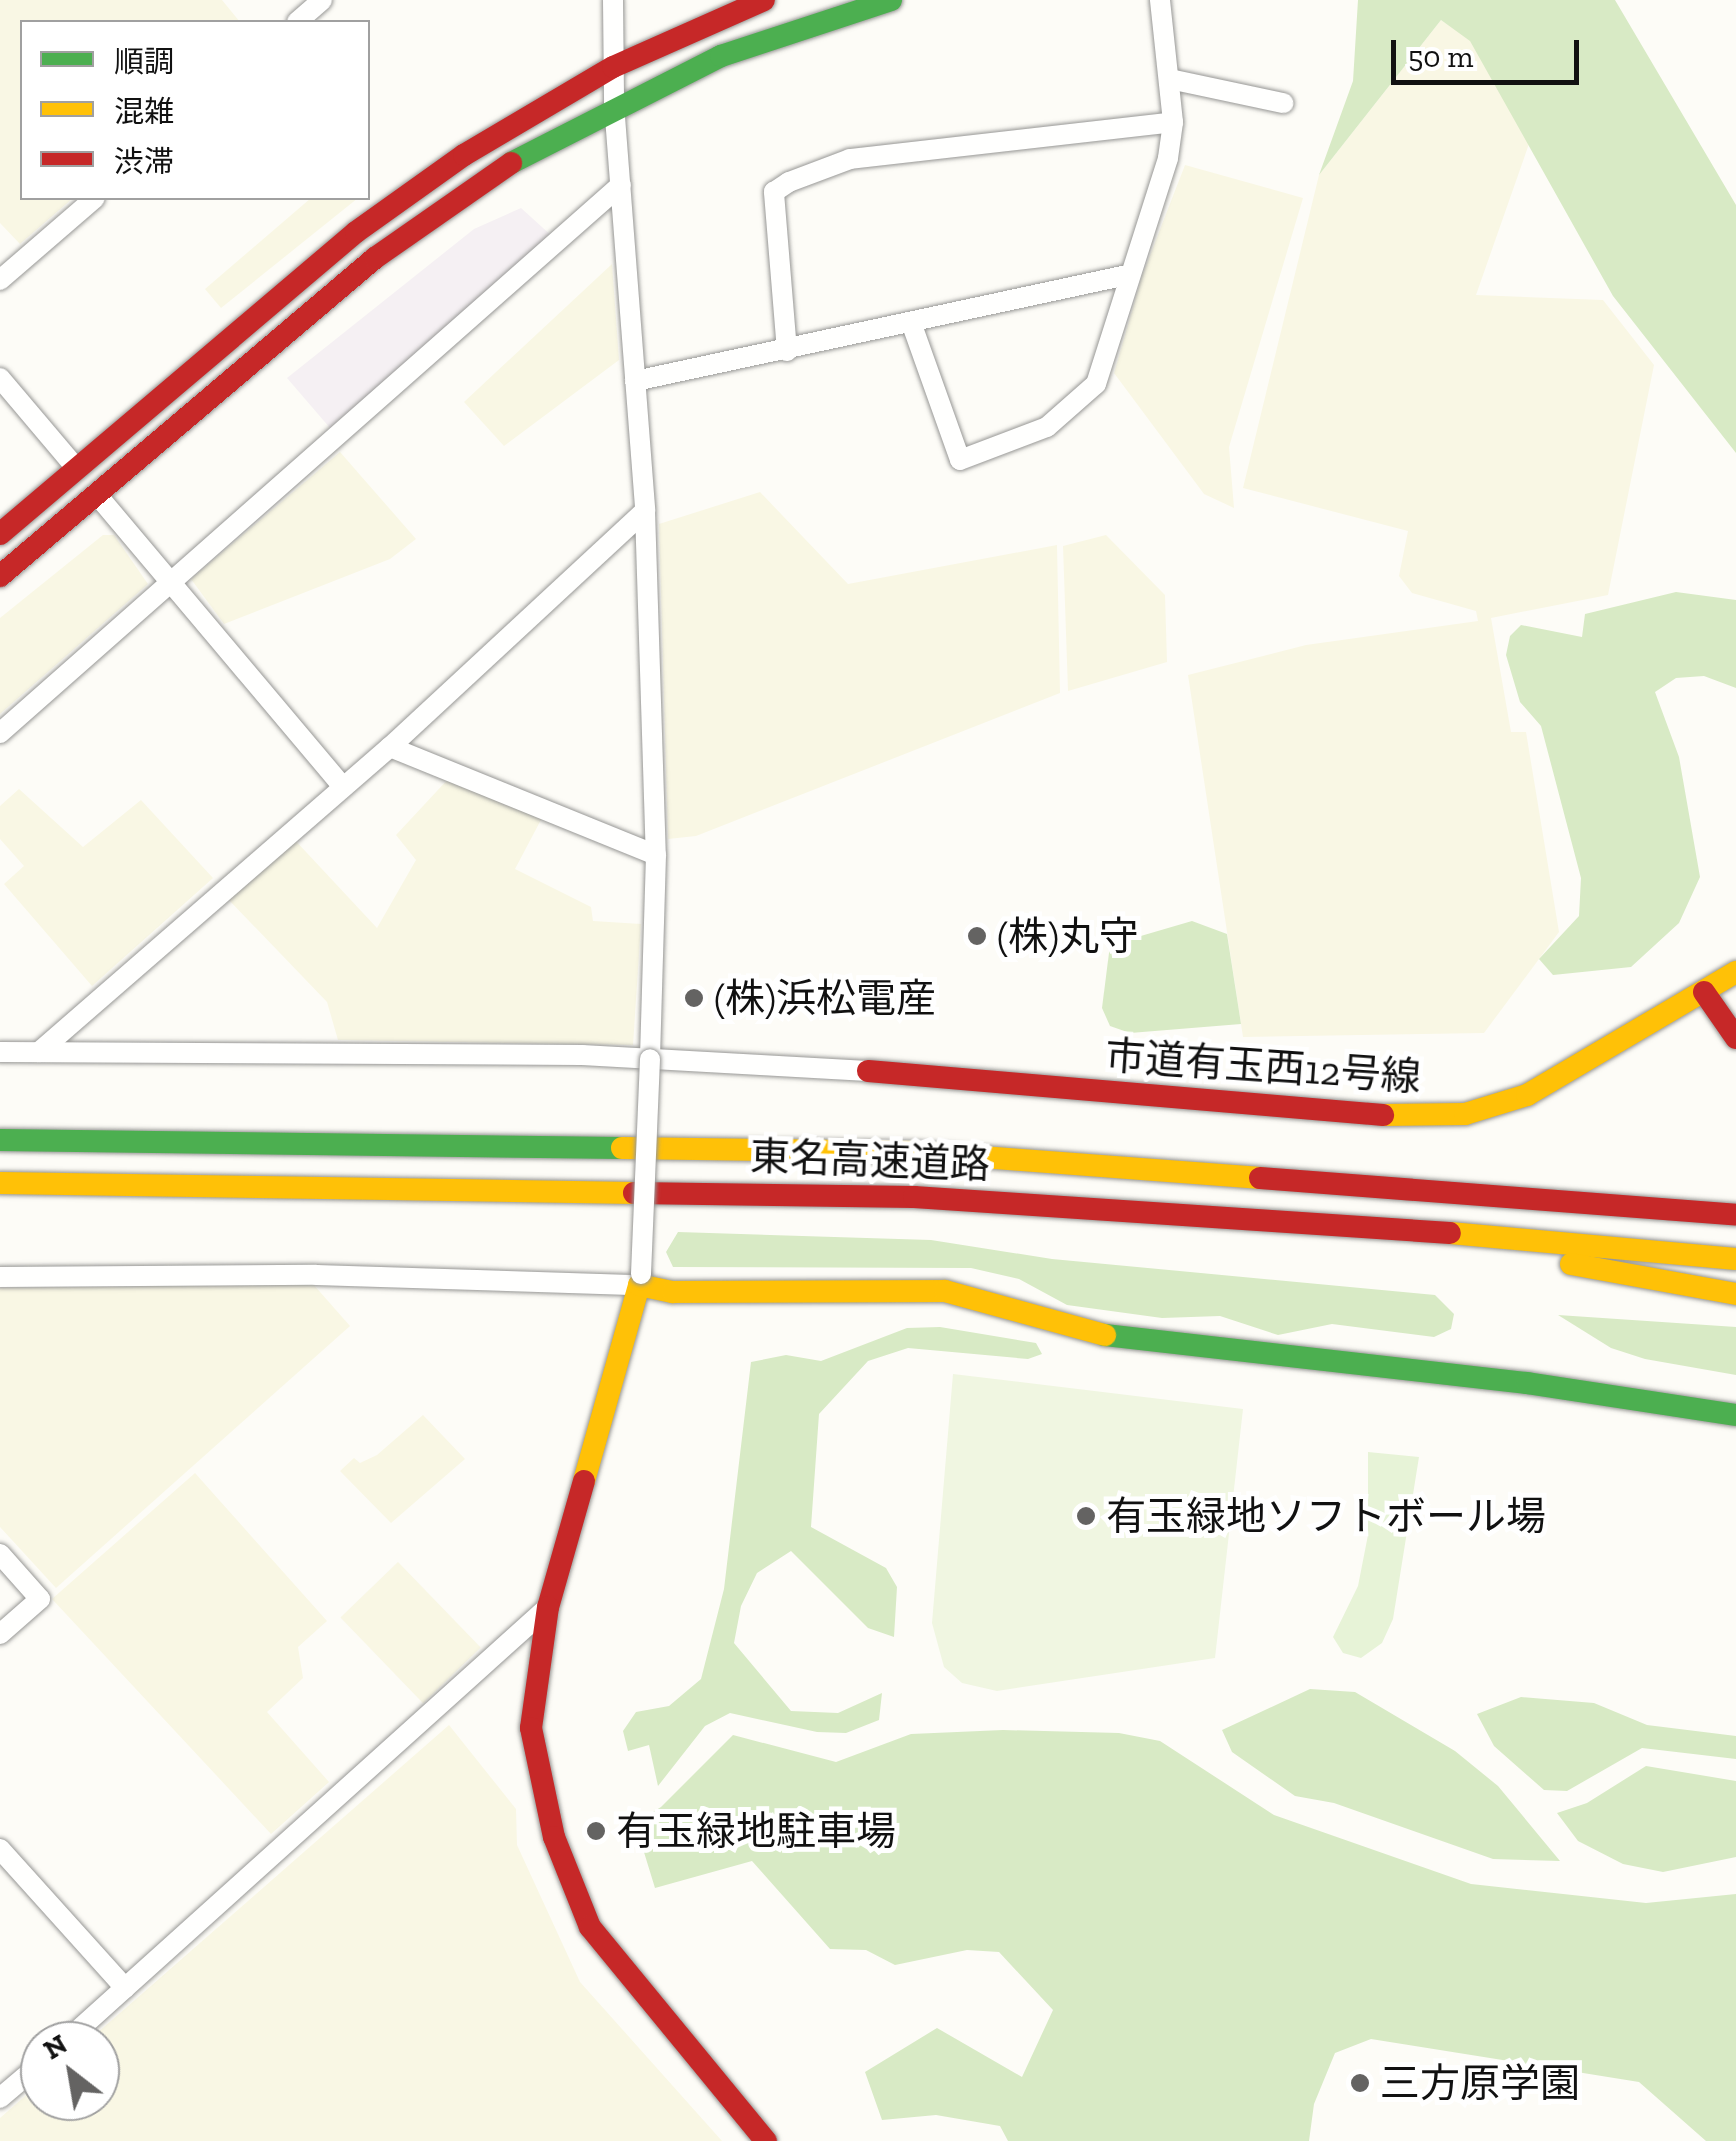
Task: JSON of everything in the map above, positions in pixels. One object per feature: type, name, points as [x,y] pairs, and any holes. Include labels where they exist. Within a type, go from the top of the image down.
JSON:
[{"type":"main road","points":[[0,534],[356,232],[464,155],[613,68],[764,0]]},
{"type":"main road","points":[[0,576],[375,258],[516,159],[614,104],[796,27],[890,0]]},
{"type":"main road","name":"市道有玉西12号線","points":[[868,1071],[1336,1115],[1431,1118],[1527,1095],[1704,992],[1733,981]]},
{"type":"main road","points":[[1704,992],[1736,1038]]},
{"type":"main road","name":"東名高速道路","points":[[0,1140],[916,1152],[1389,1184],[1736,1214]]},
{"type":"main road","name":"東名高速道路","points":[[0,1183],[914,1197],[1385,1227],[1736,1258]]},
{"type":"main road","points":[[1389,1184],[1736,1191]]},
{"type":"main road","points":[[1385,1227],[1736,1294]]},
{"type":"main road","points":[[766,2141],[616,1964],[567,1877],[532,1728],[548,1606],[640,1279],[673,1292],[945,1290],[1124,1340],[1527,1383],[1736,1415]]},
{"type":"street","points":[[298,20],[322,0]]},
{"type":"street","points":[[0,1277],[640,1279],[656,855],[645,511],[614,104],[613,0]]},
{"type":"street","points":[[912,325],[960,460],[1047,426],[1082,400],[1105,370],[1127,275],[1158,193],[1173,122],[1160,0]]},
{"type":"street","points":[[1170,79],[1283,103]]},
{"type":"street","points":[[787,351],[774,192],[789,182],[850,159],[1173,122]]},
{"type":"street","points":[[0,733],[620,185]]},
{"type":"street","points":[[0,280],[93,200]]},
{"type":"street","points":[[636,381],[912,325],[1127,275]]},
{"type":"street","points":[[0,378],[77,469]]},
{"type":"street","points":[[98,496],[343,788]]},
{"type":"street","points":[[39,1052],[390,747],[645,511]]},
{"type":"street","points":[[390,747],[656,855]]},
{"type":"street","points":[[0,1052],[650,1060],[868,1071]]},
{"type":"street","points":[[0,1554],[40,1599],[0,1634]]},
{"type":"street","points":[[88,2021],[548,1606]]},
{"type":"street","points":[[0,1849],[124,1988]]},
{"type":"street","points":[[0,2098],[20,2081]]},
{"type":"shaded area","points":[[0,0],[222,0],[238,20],[20,20],[20,200],[71,200],[20,244],[0,223]]},
{"type":"shaded area","points":[[1441,20],[1483,48],[1530,141],[1476,295],[1603,300],[1654,365],[1608,595],[1491,618],[1511,732],[1526,732],[1559,932],[1484,1033],[1243,1037],[1188,675],[1306,645],[1478,621],[1476,611],[1412,593],[1399,576],[1408,531],[1243,488],[1319,175]]},
{"type":"shaded area","points":[[1185,165],[1303,198],[1229,447],[1234,508],[1204,494],[1114,373],[1142,276]]},
{"type":"shaded area","points":[[309,200],[356,200],[221,308],[205,289]]},
{"type":"shaded area","points":[[521,208],[553,237],[330,428],[287,378],[474,229]]},
{"type":"shaded area","points":[[612,264],[619,360],[504,446],[464,402]]},
{"type":"shaded area","points":[[340,452],[416,539],[390,559],[224,624],[191,579]]},
{"type":"shaded area","points":[[760,492],[848,584],[1057,545],[1060,693],[696,836],[668,839],[659,524]]},
{"type":"shaded area","points":[[103,535],[114,535],[148,584],[0,714],[0,618]]},
{"type":"shaded area","points":[[1106,535],[1165,595],[1167,662],[1068,691],[1063,546]]},
{"type":"shaded area","points":[[450,777],[543,816],[515,869],[591,907],[593,921],[641,924],[633,1045],[338,1040],[327,1002],[226,897],[293,838],[377,928],[416,860],[396,835]]},
{"type":"shaded area","points":[[19,789],[83,847],[141,800],[213,878],[92,986],[4,884],[24,866],[0,839],[0,806]]},
{"type":"shaded area","points":[[313,1284],[350,1326],[56,1588],[0,1527],[0,1288]]},
{"type":"shaded area","points":[[423,1415],[465,1459],[391,1523],[340,1471],[354,1458],[360,1463],[377,1455]]},
{"type":"shaded area","points":[[195,1473],[327,1621],[298,1647],[303,1678],[267,1712],[329,1782],[271,1834],[52,1599]]},
{"type":"shaded area","points":[[398,1562],[481,1648],[423,1703],[340,1618]]},
{"type":"shaded area","points":[[449,1725],[516,1809],[517,1845],[580,1982],[722,2141],[0,2141],[0,2118],[20,2100],[20,2121],[120,2121],[120,2021],[111,2021]]},
{"type":"green space","points":[[1358,0],[1615,0],[1736,205],[1736,453],[1613,296],[1470,41],[1441,20],[1319,175],[1353,81]]},
{"type":"green space","points":[[1676,592],[1736,600],[1736,688],[1704,676],[1676,678],[1655,692],[1679,757],[1700,877],[1679,923],[1631,967],[1553,975],[1539,959],[1579,916],[1581,878],[1541,726],[1520,702],[1506,655],[1510,636],[1521,625],[1582,637],[1585,614]]},
{"type":"green space","points":[[1192,921],[1227,934],[1241,1024],[1130,1033],[1110,1026],[1102,1008],[1110,945]]},
{"type":"green space","points":[[678,1232],[931,1240],[1052,1259],[1435,1295],[1454,1314],[1451,1329],[1434,1337],[1332,1324],[1278,1335],[1220,1316],[1162,1318],[1067,1305],[1019,1279],[971,1268],[673,1267],[666,1252]]},
{"type":"green space","points":[[1558,1315],[1736,1327],[1736,1375],[1645,1359],[1611,1348]]},
{"type":"green space","points":[[940,1327],[1036,1343],[1042,1354],[1028,1359],[908,1348],[868,1361],[819,1414],[811,1527],[886,1568],[897,1587],[894,1637],[868,1628],[791,1551],[757,1573],[741,1606],[734,1643],[791,1711],[838,1713],[882,1693],[879,1720],[846,1733],[817,1732],[730,1713],[705,1726],[658,1786],[649,1745],[628,1751],[623,1731],[636,1712],[669,1706],[701,1679],[724,1589],[751,1362],[786,1355],[821,1361],[907,1328]]},
{"type":"green space","name":"有玉緑地ソフトボール場","points":[[953,1374],[1243,1409],[1215,1658],[997,1691],[962,1683],[944,1667],[932,1623]]},
{"type":"green space","points":[[1368,1452],[1419,1457],[1393,1619],[1382,1643],[1361,1658],[1343,1653],[1333,1637],[1358,1586],[1368,1535]]},
{"type":"green space","points":[[1310,1689],[1355,1692],[1455,1751],[1498,1786],[1560,1861],[1493,1859],[1334,1803],[1295,1796],[1232,1752],[1222,1730]]},
{"type":"green space","points":[[1521,1697],[1594,1703],[1647,1725],[1736,1736],[1736,1759],[1642,1748],[1567,1791],[1544,1790],[1494,1746],[1477,1714]]},
{"type":"green space","points":[[1003,1730],[1119,1733],[1160,1741],[1274,1815],[1471,1884],[1646,1903],[1736,1894],[1736,2141],[1706,2141],[1639,2082],[1371,2039],[1335,2053],[1314,2104],[1309,2141],[1008,2141],[1000,2126],[936,2115],[882,2120],[865,2072],[937,2028],[1022,2077],[1053,2010],[999,1952],[967,1950],[895,1965],[866,1950],[830,1949],[752,1861],[655,1888],[635,1823],[661,1807],[733,1735],[836,1762],[911,1734]]},
{"type":"green space","points":[[1646,1766],[1736,1781],[1736,1857],[1663,1872],[1623,1864],[1578,1841],[1557,1813],[1587,1803]]},
{"type":"traffic: fast","points":[[511,163],[721,56],[891,0]]},
{"type":"traffic: fast","points":[[0,1140],[622,1148]]},
{"type":"traffic: fast","points":[[1105,1335],[1527,1383],[1736,1415]]},
{"type":"traffic: slow","points":[[1383,1115],[1465,1114],[1527,1095],[1736,972]]},
{"type":"traffic: slow","points":[[622,1148],[916,1152],[1260,1178]]},
{"type":"traffic: slow","points":[[0,1183],[634,1193]]},
{"type":"traffic: slow","points":[[1450,1233],[1736,1259]]},
{"type":"traffic: slow","points":[[1571,1264],[1736,1294]]},
{"type":"traffic: slow","points":[[584,1481],[639,1285],[673,1292],[945,1291],[1105,1335]]},
{"type":"traffic: jam","points":[[0,534],[356,232],[464,155],[613,67],[764,0]]},
{"type":"traffic: jam","points":[[0,576],[375,258],[511,163]]},
{"type":"traffic: jam","points":[[1704,992],[1736,1038]]},
{"type":"traffic: jam","points":[[868,1071],[1383,1115]]},
{"type":"traffic: jam","points":[[1260,1178],[1736,1215]]},
{"type":"traffic: jam","points":[[634,1193],[914,1197],[1450,1233]]},
{"type":"traffic: jam","points":[[584,1481],[548,1607],[531,1728],[554,1837],[590,1927],[766,2141]]},
{"type":"place","name":"(株)丸守","points":[[977,936]]},
{"type":"place","name":"(株)浜松電産","points":[[694,998]]},
{"type":"place","name":"有玉緑地ソフトボール場","points":[[1086,1516]]},
{"type":"place","name":"有玉緑地駐車場","points":[[596,1831]]},
{"type":"place","name":"三方原学園","points":[[1360,2083]]}]
